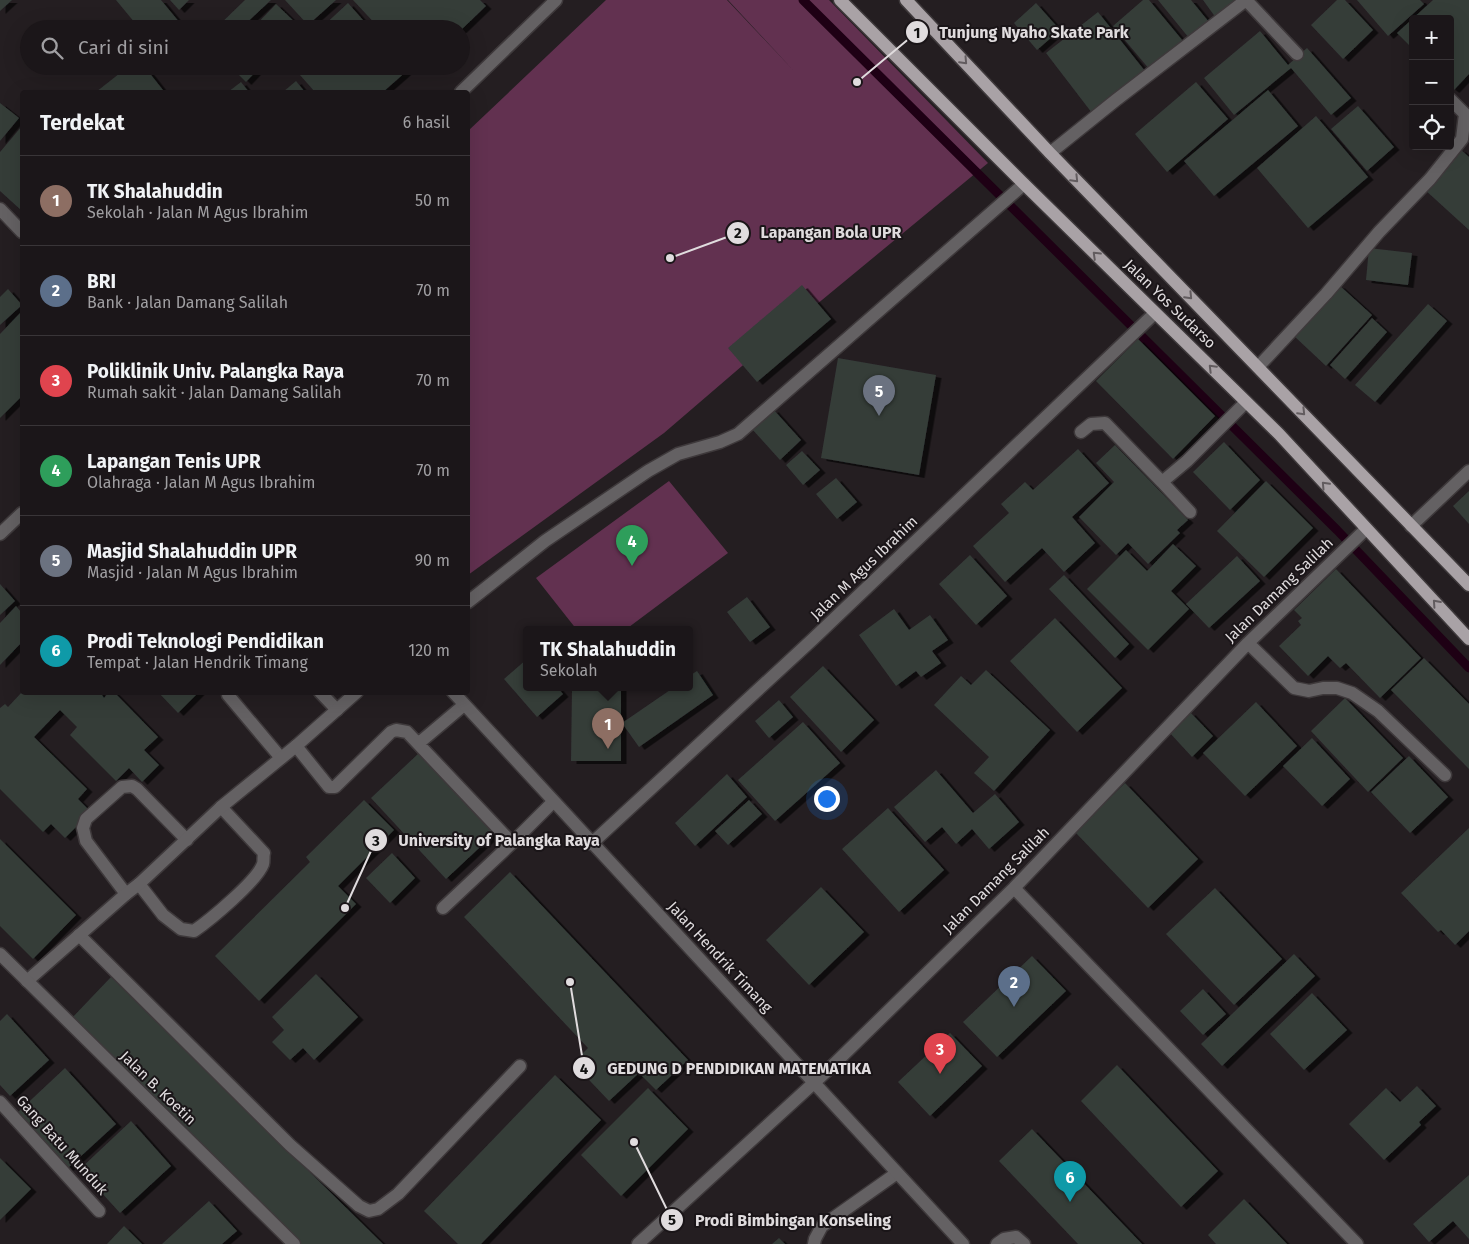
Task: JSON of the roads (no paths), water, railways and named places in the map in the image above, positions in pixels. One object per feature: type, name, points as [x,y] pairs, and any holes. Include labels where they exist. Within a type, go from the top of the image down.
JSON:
[{"type":"main road","name":"Jalan Yos Sudarso","points":[[840,0],[1279,434],[1469,639]]},
{"type":"main road","name":"Jalan Yos Sudarso","points":[[906,0],[1050,153],[1469,585]]},
{"type":"street","points":[[463,90],[556,0]]},
{"type":"street","points":[[1050,153],[1246,0],[1297,54]]},
{"type":"street","points":[[1258,367],[1326,294],[1379,232],[1436,172],[1462,139],[1467,111],[1454,102]]},
{"type":"street","points":[[470,600],[545,541],[648,471],[678,454],[720,442],[738,434],[1024,184]]},
{"type":"street","points":[[0,208],[20,230]]},
{"type":"street","name":"Jalan M Agus Ibrahim","points":[[592,844],[813,639],[1155,313]]},
{"type":"street","points":[[1162,482],[1187,461],[1246,402]]},
{"type":"street","points":[[1081,432],[1091,424],[1104,423],[1190,512]]},
{"type":"street","points":[[1411,526],[1469,471]]},
{"type":"street","points":[[0,534],[20,515]]},
{"type":"street","name":"Jalan Damang Salilah","points":[[638,1244],[815,1083],[1014,888],[1248,643],[1366,529]]},
{"type":"street","points":[[1248,643],[1294,688],[1309,692],[1323,688],[1337,688],[1352,693],[1378,711],[1445,775]]},
{"type":"street","points":[[228,695],[280,758]]},
{"type":"street","points":[[323,695],[337,710]]},
{"type":"street","points":[[27,981],[139,884],[221,807],[296,746],[354,695]]},
{"type":"street","name":"Jalan Hendrik Timang","points":[[456,695],[963,1244]]},
{"type":"street","points":[[419,743],[464,705]]},
{"type":"street","points":[[296,746],[329,787],[335,787],[391,732],[396,730],[407,732],[512,843]]},
{"type":"street","points":[[126,894],[86,841],[82,828],[86,819],[93,812],[122,787],[132,786],[137,788],[187,840]]},
{"type":"street","points":[[443,908],[553,802]]},
{"type":"street","points":[[139,884],[163,915],[181,929],[194,931],[218,914],[259,872],[263,863],[264,852],[221,807]]},
{"type":"street","points":[[1014,888],[1357,1244]]},
{"type":"street","points":[[79,935],[290,1145],[360,1206],[369,1211],[378,1208],[398,1194],[520,1066]]},
{"type":"street","name":"Jalan B. Koetin","points":[[0,954],[294,1244]]},
{"type":"street","name":"Gang Batu Munduk","points":[[0,1102],[99,1211]]},
{"type":"street","points":[[814,1244],[822,1226],[897,1173]]},
{"type":"street","points":[[997,1244],[1004,1239],[1016,1238],[1024,1244]]},
{"type":"waterway","points":[[803,0],[1337,530],[1469,668]]},
{"type":"place","name":"Tunjung Nyaho Skate Park","points":[[857,82]]},
{"type":"place","name":"Lapangan Bola UPR","points":[[670,258]]},
{"type":"place","name":"Masjid Shalahuddin UPR","points":[[879,416]]},
{"type":"place","name":"Lapangan Tenis UPR","points":[[632,566]]},
{"type":"place","name":"TK Shalahuddin","points":[[608,749]]},
{"type":"place","name":"University of Palangka Raya","points":[[345,908]]},
{"type":"place","name":"GEDUNG D PENDIDIKAN MATEMATIKA","points":[[570,982]]},
{"type":"place","name":"BRI","points":[[1014,1007]]},
{"type":"place","name":"Poliklinik Univ. Palangka Raya","points":[[940,1074]]},
{"type":"place","name":"Prodi Bimbingan Konseling","points":[[634,1142]]},
{"type":"place","name":"Prodi Teknologi Pendidikan","points":[[1070,1202]]}]
